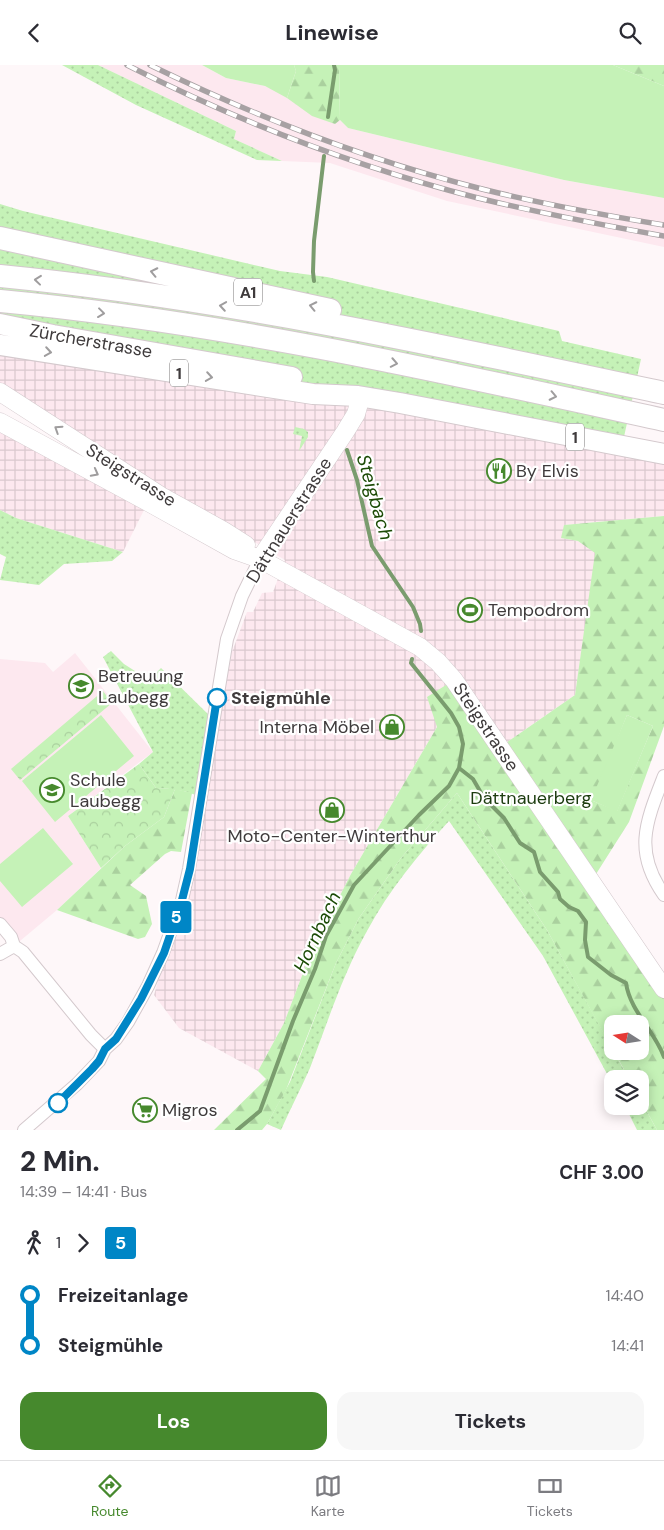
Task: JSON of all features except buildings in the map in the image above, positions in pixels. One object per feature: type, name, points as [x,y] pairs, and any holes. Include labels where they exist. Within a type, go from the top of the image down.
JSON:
[{"type":"highway","name":"A1","points":[[0,238],[381,321],[494,357]]},
{"type":"highway","name":"A1","points":[[0,276],[109,289],[244,310],[494,357],[664,393]]},
{"type":"highway","points":[[0,301],[140,318],[307,346],[416,367],[664,420]]},
{"type":"main road","name":"Zürcherstrasse","points":[[0,324],[313,381],[360,396],[664,454]]},
{"type":"main road","name":"Zürcherstrasse","points":[[0,345],[313,394],[360,396]]},
{"type":"main road","name":"Steigstrasse","points":[[0,391],[161,496],[239,540],[260,559]]},
{"type":"main road","name":"Dättnauerstrasse","points":[[260,559],[345,433],[356,413],[360,396]]},
{"type":"main road","name":"Steigstrasse","points":[[0,422],[234,550],[260,559],[402,636],[420,647],[438,662],[454,680],[664,989]]},
{"type":"street","name":"Dättnauerstrasse","points":[[24,1130],[70,1091],[99,1061],[105,1049],[116,1039],[148,987],[164,953],[180,908],[193,850],[227,639],[242,596],[260,559]]},
{"type":"street","points":[[664,777],[648,818],[644,840],[650,871],[664,895]]},
{"type":"street","points":[[0,924],[11,937],[14,947],[22,952],[95,1040],[105,1049]]},
{"type":"street","points":[[0,954],[14,947]]},
{"type":"shaded area","points":[[98,65],[202,65],[226,78],[265,86],[279,92],[335,123],[340,120],[348,128],[564,180],[664,198],[664,247],[447,201],[330,163],[282,161],[234,139],[236,131]]},
{"type":"shaded area","points":[[0,345],[664,454],[664,516],[564,525],[562,538],[578,541],[596,553],[575,695],[500,747],[437,727],[351,874],[311,952],[284,1023],[258,1071],[179,1028],[154,995],[182,900],[232,652],[247,612],[253,612],[262,593],[273,592],[285,560],[0,392]]},
{"type":"shaded area","points":[[0,422],[148,502],[123,552],[16,518],[0,510]]},
{"type":"shaded area","name":"Schule Laubegg","points":[[75,653],[153,752],[68,816],[101,868],[57,910],[14,946],[0,924],[0,659],[45,663],[53,672]]},
{"type":"green space","points":[[62,65],[98,65],[236,131],[234,139],[282,161],[257,160],[136,105]]},
{"type":"green space","points":[[202,65],[294,65],[296,71],[287,98],[265,86],[226,78]]},
{"type":"green space","points":[[294,65],[339,65],[340,120],[335,124],[312,116],[287,98],[296,71]]},
{"type":"green space","points":[[339,65],[613,65],[664,86],[664,198],[564,180],[348,128],[340,120]]},
{"type":"green space","points":[[613,65],[664,65],[664,86]]},
{"type":"green space","points":[[0,204],[280,271],[327,277],[559,331],[562,341],[641,359],[622,446],[0,345]]},
{"type":"green space","points":[[295,427],[308,432],[308,437],[299,451],[302,436],[293,434]]},
{"type":"green space","points":[[0,510],[16,518],[123,552],[112,561],[64,564],[39,585],[0,580],[6,557],[0,554]]},
{"type":"green space","name":"Dättnauerberg","points":[[664,516],[664,726],[629,822],[591,882],[664,989],[664,1130],[657,1130],[649,1115],[649,1070],[624,1070],[619,1060],[649,1060],[649,1015],[604,1015],[604,1034],[547,930],[457,793],[401,858],[359,918],[336,963],[286,1090],[267,1124],[262,1130],[214,1130],[266,1079],[258,1071],[284,1023],[311,952],[351,874],[437,727],[427,697],[454,680],[500,747],[575,695],[595,553],[578,541],[561,538],[564,525]],"holes":[[[627,715],[653,726],[617,811],[593,801]]]},
{"type":"green space","points":[[111,651],[124,664],[149,680],[161,668],[214,720],[202,798],[174,789],[156,788],[139,764],[153,752],[103,657]]},
{"type":"green space","points":[[103,691],[112,703],[20,780],[11,769]]},
{"type":"green space","points":[[101,715],[134,756],[55,822],[22,781]]},
{"type":"green space","points":[[627,715],[653,726],[617,812],[591,800]]},
{"type":"green space","points":[[139,764],[156,788],[175,789],[164,817],[125,846],[101,868],[68,816]]},
{"type":"green space","points":[[175,789],[192,793],[181,852],[171,851],[165,854],[130,885],[146,896],[152,924],[145,937],[138,939],[57,910],[125,846],[164,817]]},
{"type":"green space","points":[[457,793],[547,930],[604,1034],[604,1060],[619,1060],[624,1070],[605,1070],[543,956],[449,821],[405,873],[385,901],[358,947],[310,1068],[281,1130],[267,1124],[290,1082],[336,963],[359,918],[401,858]]},
{"type":"green space","points":[[43,828],[73,864],[22,907],[0,881],[0,864]]},
{"type":"green space","points":[[630,1115],[649,1115],[657,1130],[637,1130]]},
{"type":"waterway","name":"Steigbach","points":[[328,117],[335,70],[334,65]]},
{"type":"waterway","name":"Steigbach","points":[[314,281],[314,241],[324,156]]},
{"type":"waterway","name":"Steigbach","points":[[347,450],[357,480],[372,546],[413,607],[421,631]]},
{"type":"waterway","name":"Hornbach","points":[[237,1130],[260,1111],[326,936],[354,885],[419,815],[449,786],[459,768],[463,744],[459,727],[451,713],[411,663],[412,659]]},
{"type":"waterway","name":"Steigbach","points":[[459,768],[473,779],[484,798],[504,818],[520,843],[534,852],[540,872],[558,892],[560,899],[569,907],[578,911],[586,922],[585,940],[588,957],[611,975],[626,983],[632,1003],[660,1047],[664,1057]]},
{"type":"railway","points":[[127,65],[255,124],[388,172],[478,198],[571,219],[664,236]]},
{"type":"railway","points":[[150,65],[271,119],[354,151],[397,165],[527,200],[664,225]]},
{"type":"bus line","name":"5","points":[[58,1103],[92,1069],[99,1061],[105,1049],[116,1039],[141,999],[164,953],[182,900],[190,869],[217,698]]},
{"type":"place","name":"By Elvis","points":[[499,471]]},
{"type":"place","name":"Tempodrom","points":[[470,610]]},
{"type":"place","name":"Betreuung Laubegg","points":[[81,686]]},
{"type":"place","name":"Steigmühle","points":[[217,698]]},
{"type":"place","name":"Interna Möbel","points":[[392,727]]},
{"type":"place","name":"Schule Laubegg","points":[[52,790]]},
{"type":"place","name":"Moto-Center-Winterthur","points":[[332,810]]},
{"type":"place","name":"Migros","points":[[145,1110]]}]
